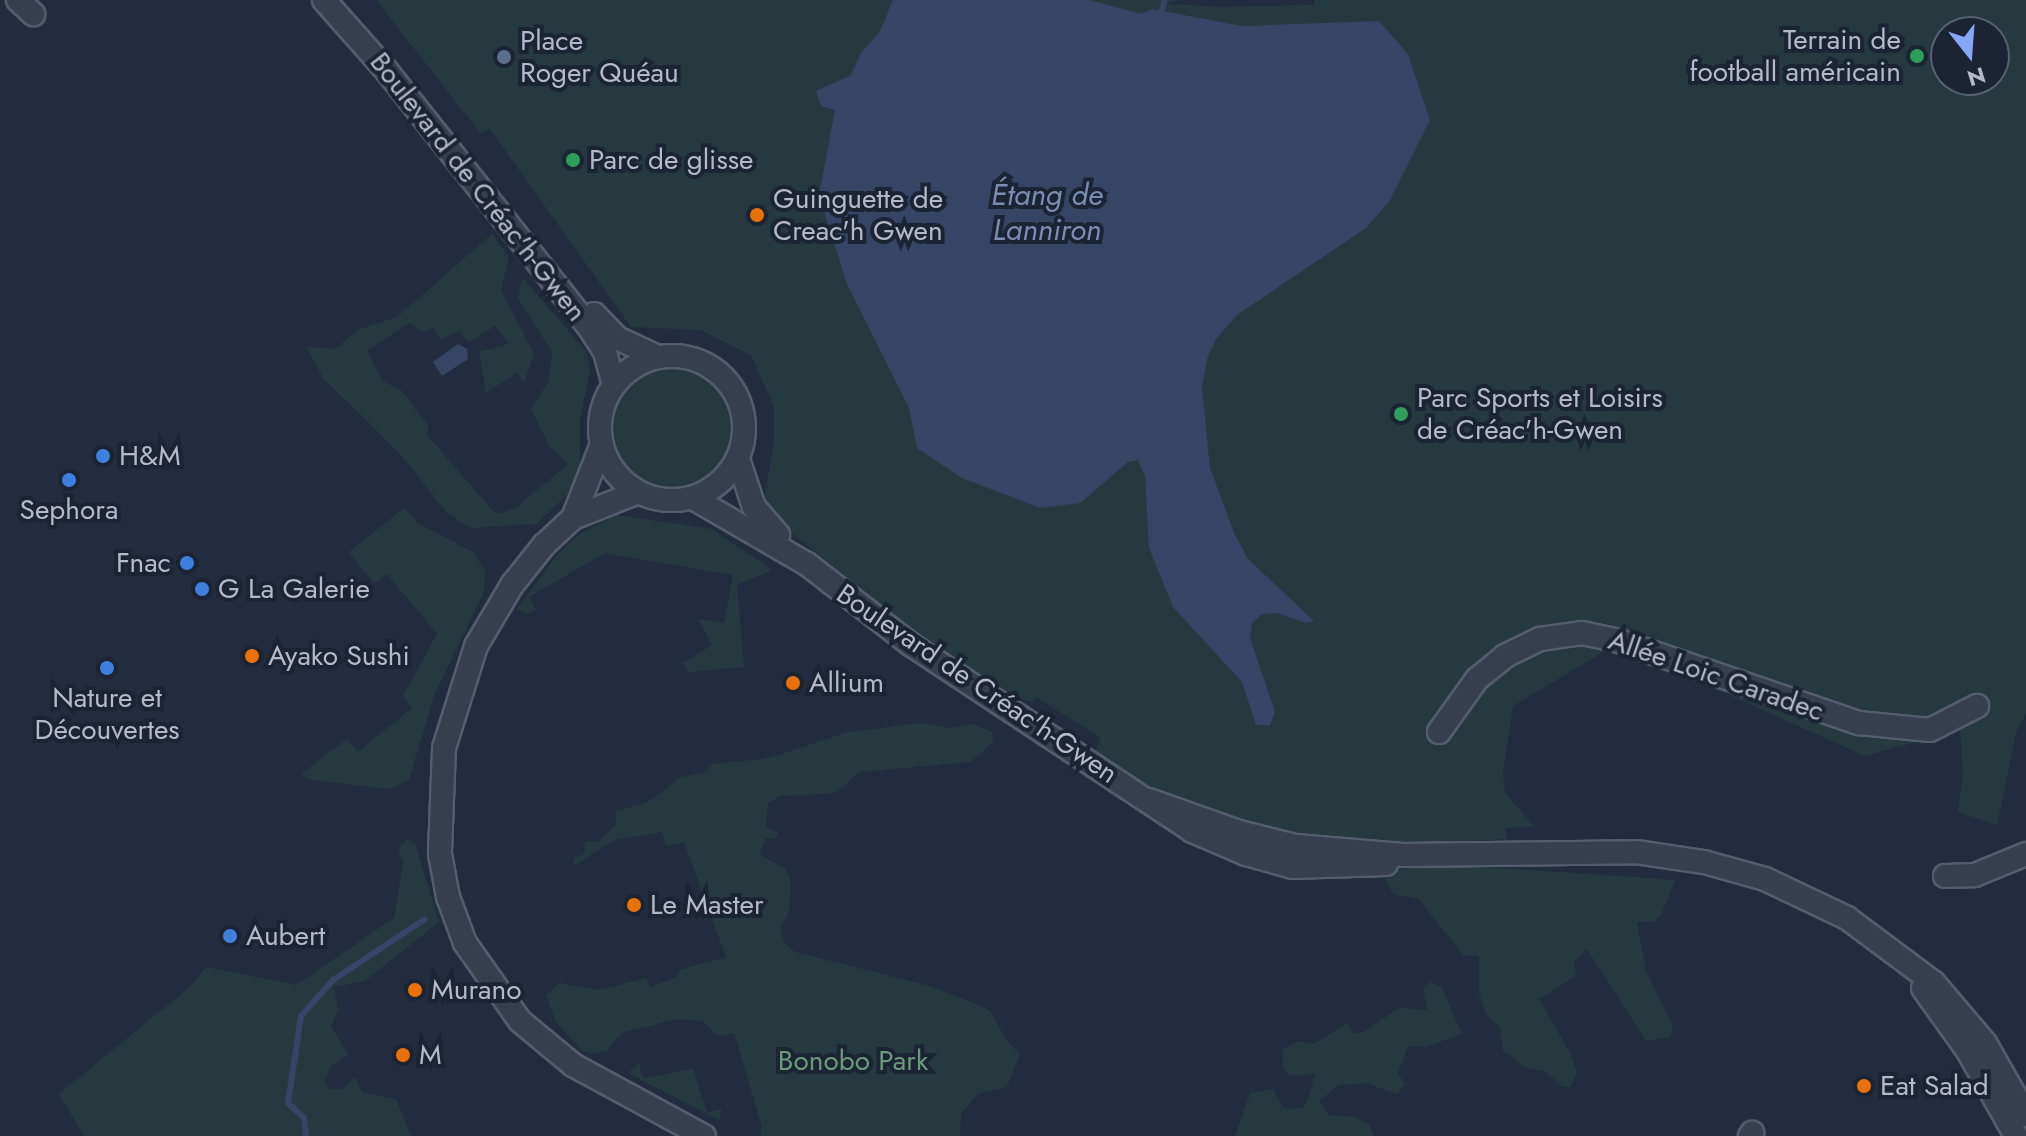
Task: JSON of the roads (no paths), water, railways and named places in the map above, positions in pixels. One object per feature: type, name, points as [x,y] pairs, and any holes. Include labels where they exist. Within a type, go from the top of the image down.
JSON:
[{"type":"street","name":"Boulevard de Créac'h-Gwen","points":[[324,0],[386,70],[589,327],[605,352],[614,385]]},
{"type":"street","name":"Boulevard de Créac'h-Gwen","points":[[340,0],[424,98],[600,322],[617,338],[658,357]]},
{"type":"street","points":[[602,444],[615,472],[636,493],[666,500],[693,498],[714,488],[738,459],[744,414],[732,386],[699,361],[658,357],[634,367],[614,385],[602,410],[602,444],[573,518],[525,568],[492,619],[457,695],[444,748],[440,854],[445,885],[465,943],[488,982],[520,1021],[560,1057],[704,1136]]},
{"type":"street","name":"Boulevard de Créac'h-Gwen","points":[[738,459],[759,515],[807,564],[910,644],[1216,843],[1300,876],[1447,856]]},
{"type":"street","points":[[573,518],[636,493]]},
{"type":"street","name":"Boulevard de Créac'h-Gwen","points":[[693,498],[807,564]]},
{"type":"street","name":"Allée Loic Caradec","points":[[1439,732],[1477,679],[1505,656],[1540,639],[1582,633],[1859,723],[1930,730],[1977,706]]},
{"type":"street","name":"Boulevard de Créac'h-Gwen","points":[[1149,800],[1268,840],[1345,851],[1447,856],[1587,851],[1704,862],[1814,900],[1895,953],[1957,1005],[2026,1115]]},
{"type":"street","points":[[1268,840],[1300,876]]},
{"type":"street","points":[[1264,876],[1300,876],[1345,851]]},
{"type":"street","points":[[1945,876],[1975,875],[2026,854]]},
{"type":"street","name":"Boulevard de Créac'h-Gwen","points":[[1895,953],[1964,1043],[2016,1136]]},
{"type":"water","name":"Étang de Lanniron","points":[[893,0],[1089,0],[1142,14],[1152,9],[1242,26],[1379,21],[1408,54],[1430,120],[1389,202],[1366,228],[1237,315],[1216,339],[1207,359],[1202,388],[1210,468],[1234,533],[1248,559],[1314,621],[1306,623],[1277,613],[1262,614],[1252,623],[1250,638],[1275,712],[1270,725],[1256,725],[1242,682],[1173,607],[1149,548],[1145,476],[1138,460],[1128,462],[1080,503],[1040,508],[962,478],[917,448],[909,408],[847,284],[819,195],[835,110],[821,106],[816,91],[851,75],[861,53],[880,31]]},
{"type":"water","points":[[458,344],[467,349],[468,359],[442,376],[433,362]]},
{"type":"waterway","points":[[1160,16],[1165,0]]},
{"type":"waterway","points":[[306,1136],[304,1118],[288,1103],[301,1016],[333,980],[425,919]]},
{"type":"place","name":"Terrain de football américain","points":[[1917,56]]},
{"type":"place","name":"Place Roger Quéau","points":[[504,57]]},
{"type":"place","name":"Parc de glisse","points":[[573,160]]},
{"type":"place","name":"Guinguette de Creac'h Gwen","points":[[757,215]]},
{"type":"place","name":"Parc Sports et Loisirs de Créac'h-Gwen","points":[[1401,414]]},
{"type":"place","name":"H&M","points":[[103,456]]},
{"type":"place","name":"Sephora","points":[[69,480]]},
{"type":"place","name":"Fnac","points":[[187,563]]},
{"type":"place","name":"G La Galerie","points":[[202,589]]},
{"type":"place","name":"Ayako Sushi","points":[[252,656]]},
{"type":"place","name":"Nature et Découvertes","points":[[107,668]]},
{"type":"place","name":"Allium","points":[[793,683]]},
{"type":"place","name":"Le Master","points":[[634,905]]},
{"type":"place","name":"Aubert","points":[[230,936]]},
{"type":"place","name":"Murano","points":[[415,990]]},
{"type":"place","name":"M","points":[[403,1055]]},
{"type":"place","name":"Eat Salad","points":[[1864,1086]]},
{"type":"park label","name":"Bonobo Park","points":[[853,1061]]}]
